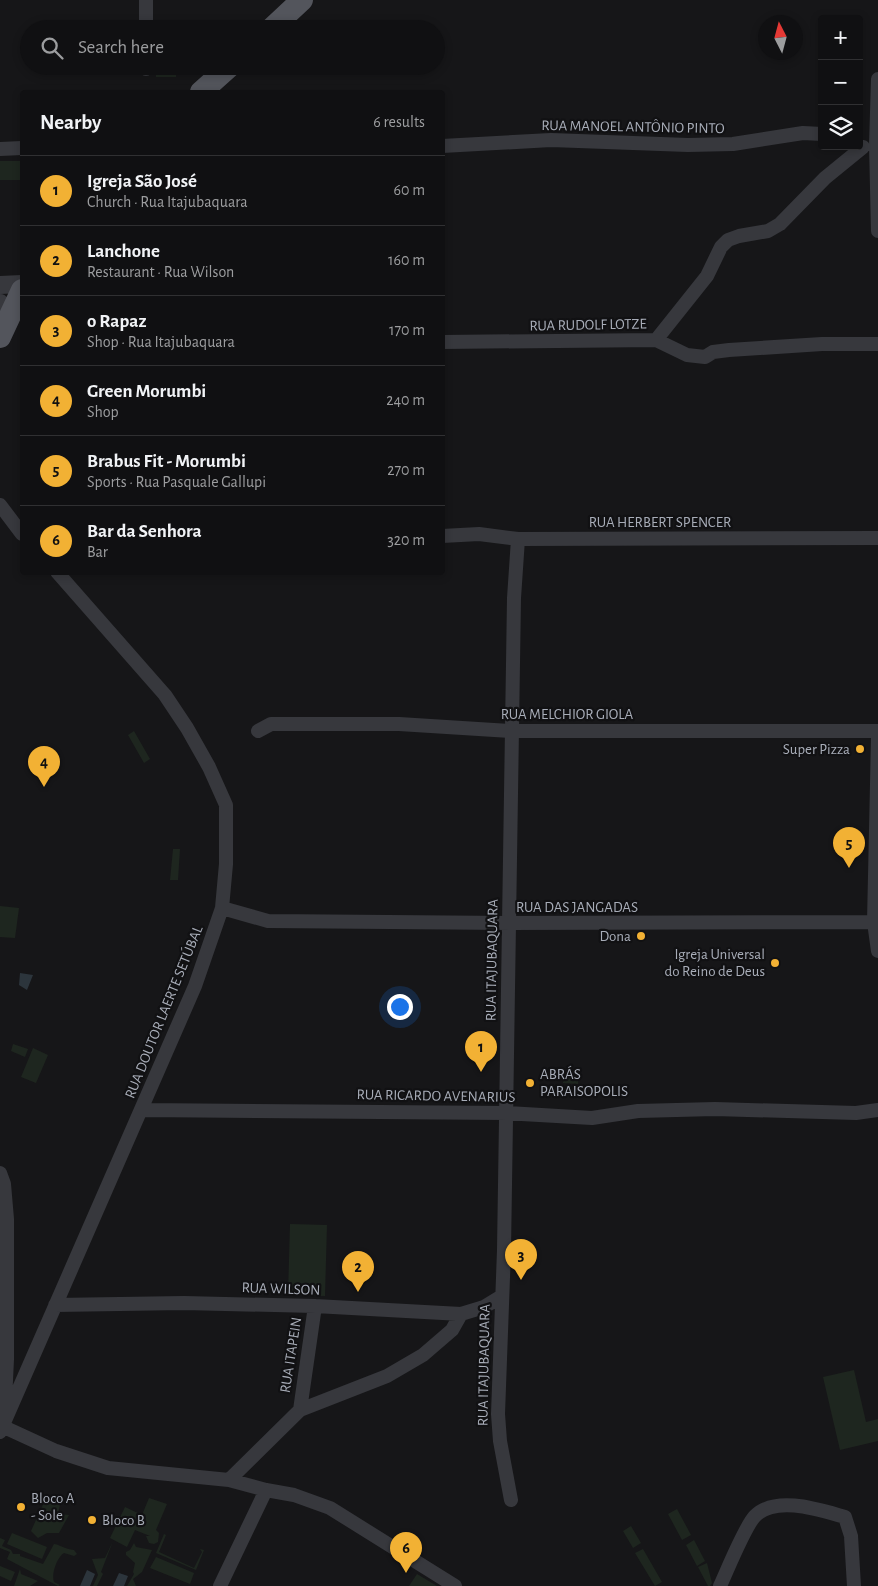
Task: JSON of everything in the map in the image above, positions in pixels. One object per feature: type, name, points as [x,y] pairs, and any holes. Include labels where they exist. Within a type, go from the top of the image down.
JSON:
[{"type":"main road","points":[[281,20],[302,0]]},
{"type":"main road","points":[[203,90],[220,75]]},
{"type":"main road","points":[[2,322],[20,293]]},
{"type":"street","points":[[146,0],[146,20]]},
{"type":"street","points":[[878,79],[869,146],[878,231]]},
{"type":"street","name":"RUA MANOEL ANTÔNIO PINTO","points":[[445,146],[551,140],[733,144],[803,133],[818,134]]},
{"type":"street","points":[[656,340],[708,276],[721,247],[728,240],[738,236],[768,231],[780,224],[825,178],[869,146]]},
{"type":"street","points":[[0,148],[20,148]]},
{"type":"street","points":[[0,285],[20,284]]},
{"type":"street","name":"RUA RUDOLF LOTZE","points":[[445,342],[656,340],[686,354],[705,358],[713,352],[822,344],[878,344]]},
{"type":"street","points":[[4,513],[20,532]]},
{"type":"street","name":"RUA HERBERT SPENCER","points":[[445,536],[479,534],[518,539],[878,538]]},
{"type":"street","name":"RUA ITAJUBAQUARA","points":[[511,1500],[500,1441],[498,1414],[506,1113],[514,598],[518,539]]},
{"type":"street","name":"RUA DOUTOR LAERTE SETÚBAL","points":[[2,1428],[143,1110],[195,986],[222,908],[226,864],[226,804],[209,767],[187,728],[165,695],[60,575]]},
{"type":"street","name":"RUA MELCHIOR GIOLA","points":[[258,731],[271,724],[380,724],[511,730],[878,731]]},
{"type":"street","points":[[878,738],[874,922],[878,951]]},
{"type":"street","name":"RUA DAS JANGADAS","points":[[222,908],[268,921],[509,924],[874,922]]},
{"type":"street","name":"RUA RICARDO AVENARIUS","points":[[143,1110],[506,1113],[592,1118],[638,1112],[715,1109],[856,1112],[878,1110]]},
{"type":"street","points":[[0,1173],[4,1184],[7,1219],[7,1359],[2,1428],[56,1451],[108,1468],[229,1480],[294,1495],[330,1508],[455,1586]]},
{"type":"street","name":"RUA WILSON","points":[[55,1305],[184,1303],[315,1306],[461,1314],[484,1307],[502,1296]]},
{"type":"street","name":"RUA ITAPEIN","points":[[300,1410],[315,1306]]},
{"type":"street","points":[[229,1480],[300,1410],[387,1376],[410,1363],[423,1355],[452,1330],[461,1314]]},
{"type":"street","points":[[220,1586],[266,1490]]},
{"type":"street","points":[[720,1586],[753,1518],[770,1507],[804,1508],[845,1517],[851,1536],[854,1586]]},
{"type":"shaded area","points":[[156,75],[176,75],[176,77],[156,77]]},
{"type":"shaded area","points":[[0,161],[20,161],[20,180],[0,180]]},
{"type":"shaded area","points":[[134,731],[150,759],[144,763],[128,735]]},
{"type":"shaded area","points":[[173,849],[180,849],[178,880],[170,880]]},
{"type":"shaded area","points":[[0,906],[19,908],[15,938],[0,937]]},
{"type":"shaded area","points":[[20,973],[33,975],[27,990],[19,985]]},
{"type":"shaded area","points":[[13,1044],[28,1049],[25,1057],[11,1051]]},
{"type":"shaded area","points":[[33,1048],[48,1055],[36,1083],[21,1077]]},
{"type":"shaded area","points":[[563,1073],[578,1073],[578,1084],[563,1083]]},
{"type":"shaded area","points":[[290,1224],[327,1225],[325,1296],[288,1295]]},
{"type":"shaded area","points":[[854,1370],[866,1422],[878,1419],[878,1441],[840,1450],[823,1377]]},
{"type":"shaded area","points":[[49,1496],[57,1496],[61,1500],[58,1514],[69,1515],[59,1533],[47,1533],[38,1538],[31,1531],[45,1500]]},
{"type":"shaded area","points":[[149,1498],[167,1504],[156,1530],[159,1533],[158,1542],[154,1544],[149,1543],[146,1536],[150,1536],[135,1530],[127,1547],[110,1538],[125,1507],[142,1515]]},
{"type":"shaded area","points":[[677,1509],[691,1535],[682,1540],[668,1514]]},
{"type":"shaded area","points":[[631,1526],[641,1543],[633,1548],[623,1531]]},
{"type":"shaded area","points":[[12,1533],[47,1547],[42,1559],[7,1544]]},
{"type":"shaded area","points":[[164,1534],[166,1535],[159,1552],[194,1568],[202,1552],[200,1549],[204,1550],[196,1570],[156,1553]]},
{"type":"shaded area","points":[[0,1538],[5,1540],[2,1546],[11,1550],[13,1554],[20,1554],[20,1556],[43,1564],[54,1544],[74,1550],[77,1554],[74,1556],[64,1553],[59,1558],[53,1575],[54,1582],[60,1585],[58,1586],[7,1559],[10,1552],[0,1548]]},
{"type":"shaded area","points":[[694,1540],[705,1561],[697,1566],[686,1545]]},
{"type":"shaded area","points":[[113,1541],[101,1572],[103,1574],[97,1586],[93,1586],[98,1575],[92,1559],[105,1558]]},
{"type":"shaded area","points":[[134,1543],[136,1547],[152,1550],[142,1572],[133,1579],[136,1586],[127,1586],[134,1574],[135,1563],[126,1555],[126,1552],[130,1550]]},
{"type":"shaded area","points":[[643,1549],[662,1582],[655,1586],[635,1553]]},
{"type":"shaded area","points":[[156,1557],[194,1573],[190,1584],[150,1568]]},
{"type":"shaded area","points":[[707,1563],[712,1583],[710,1586],[708,1586],[698,1567]]},
{"type":"shaded area","points":[[0,1566],[15,1572],[11,1581],[0,1576]]},
{"type":"shaded area","points":[[20,1569],[21,1574],[38,1581],[30,1586],[14,1586]]},
{"type":"shaded area","points":[[87,1570],[95,1574],[90,1586],[80,1586]]},
{"type":"shaded area","points":[[119,1573],[128,1576],[124,1586],[113,1586]]},
{"type":"shaded area","points":[[417,1574],[437,1586],[409,1586]]},
{"type":"place","name":"Super Pizza","points":[[860,749]]},
{"type":"place","name":"Green Morumbi","points":[[44,787]]},
{"type":"place","name":"Brabus Fit - Morumbi","points":[[849,868]]},
{"type":"place","name":"Dona","points":[[641,936]]},
{"type":"place","name":"Igreja Universal do Reino de Deus","points":[[775,963]]},
{"type":"place","name":"Igreja São José","points":[[481,1072]]},
{"type":"place","name":"ABRÁS PARAISOPOLIS","points":[[530,1083]]},
{"type":"place","name":"o Rapaz","points":[[521,1280]]},
{"type":"place","name":"Lanchone","points":[[358,1292]]},
{"type":"place","name":"Bloco A - Sole","points":[[21,1507]]},
{"type":"place","name":"Bloco B","points":[[92,1520]]},
{"type":"place","name":"Bar da Senhora","points":[[406,1573]]}]
